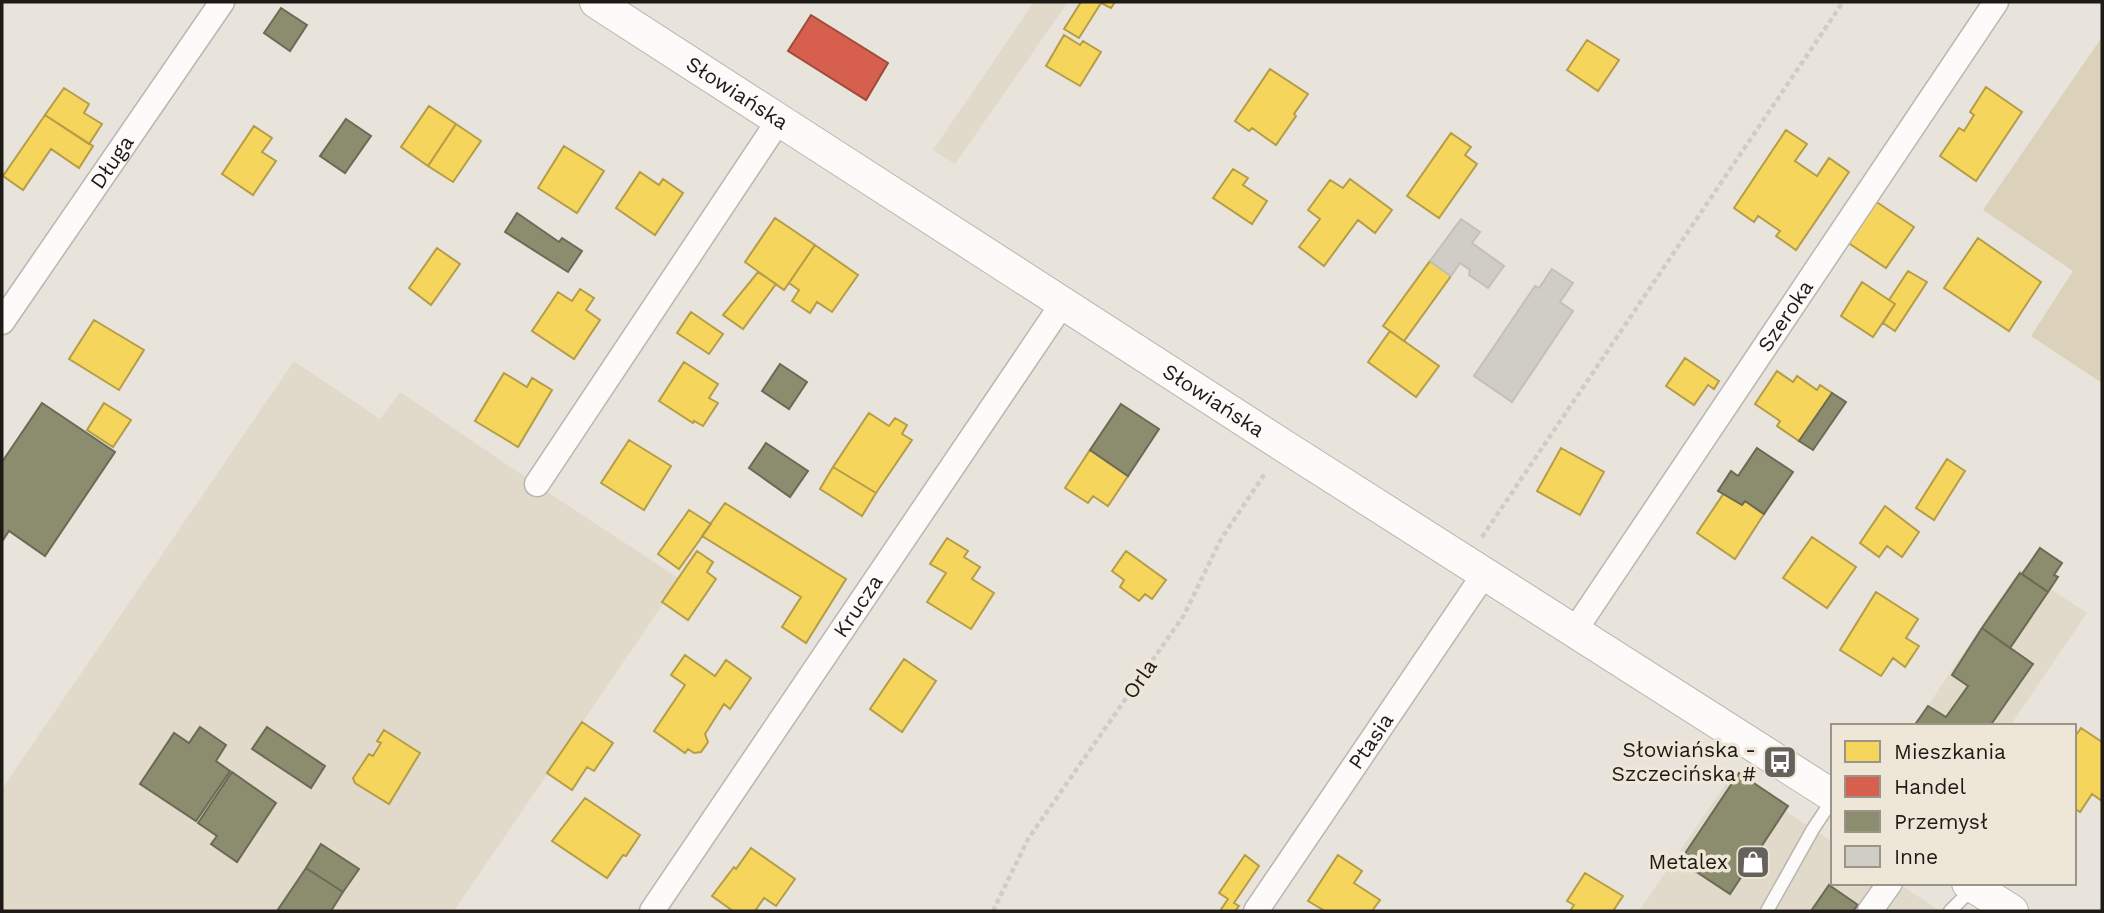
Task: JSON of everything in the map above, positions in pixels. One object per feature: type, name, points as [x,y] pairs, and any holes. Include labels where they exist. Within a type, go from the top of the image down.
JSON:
[{"type":"street","name":"Długa","points":[[2,322],[222,2]]},
{"type":"street","name":"Słowiańska","points":[[596,2],[1284,446],[1576,630],[1831,797]]},
{"type":"street","name":"Szeroka","points":[[1576,630],[1996,2]]},
{"type":"street","points":[[537,484],[779,120]]},
{"type":"street","name":"Krucza","points":[[652,911],[1063,303]]},
{"type":"street","name":"Ptasia","points":[[1256,911],[1475,567]]},
{"type":"street","points":[[1870,911],[1889,885]]},
{"type":"street","points":[[1971,885],[2012,911]]},
{"type":"lane","points":[[1767,911],[1831,801]]},
{"type":"lane","points":[[1950,911],[1971,885]]},
{"type":"path","points":[[1475,567],[1843,2]]},
{"type":"path","name":"Orla","points":[[993,911],[1028,839],[1184,615],[1221,539],[1284,446]]},
{"type":"shaded area","points":[[1034,2],[1068,2],[955,164],[933,150]]},
{"type":"shaded area","points":[[2102,37],[2102,383],[2031,336],[2073,271],[1983,210]]},
{"type":"shaded area","points":[[294,361],[380,419],[400,392],[680,579],[454,911],[2,911],[2,789]]},
{"type":"shaded area","points":[[2020,569],[2087,613],[2011,724],[1915,724]]},
{"type":"shaded area","name":"Metalex","points":[[1731,776],[1831,841],[1831,885],[1877,885],[1858,911],[1639,911]]},
{"type":"shaded area","points":[[1904,887],[1940,911],[1887,911]]},
{"type":"building: Mieszkania","points":[[1081,2],[1115,2],[1111,8],[1101,3],[1079,38],[1064,29]]},
{"type":"building: Mieszkania","points":[[1064,35],[1080,45],[1083,41],[1101,52],[1080,86],[1046,66]]},
{"type":"building: Mieszkania","points":[[1587,40],[1619,60],[1598,91],[1567,70]]},
{"type":"building: Mieszkania","points":[[1270,69],[1308,94],[1276,145],[1252,128],[1249,131],[1235,121]]},
{"type":"building: Mieszkania","points":[[1986,87],[2022,112],[1976,181],[1940,156],[1959,128],[1964,131],[1974,115],[1970,112]]},
{"type":"building: Mieszkania","points":[[64,88],[89,104],[84,113],[102,124],[89,144],[45,115]]},
{"type":"building: Mieszkania","points":[[429,106],[456,124],[428,166],[401,147]]},
{"type":"building: Mieszkania","points":[[45,115],[93,146],[79,168],[51,149],[23,190],[3,176]]},
{"type":"building: Mieszkania","points":[[456,124],[481,141],[453,182],[428,166]]},
{"type":"building: Mieszkania","points":[[254,126],[272,138],[262,152],[276,161],[253,195],[222,174]]},
{"type":"building: Mieszkania","points":[[1786,130],[1807,144],[1795,161],[1817,176],[1829,158],[1849,172],[1796,250],[1776,236],[1780,231],[1758,216],[1754,222],[1734,208]]},
{"type":"building: Mieszkania","points":[[1451,133],[1471,147],[1465,155],[1477,164],[1439,218],[1407,196]]},
{"type":"building: Mieszkania","points":[[564,146],[604,171],[577,213],[538,188]]},
{"type":"building: Mieszkania","points":[[1233,169],[1248,178],[1243,185],[1267,201],[1252,224],[1213,198]]},
{"type":"building: Mieszkania","points":[[640,172],[659,185],[663,179],[683,193],[655,235],[616,208]]},
{"type":"building: Mieszkania","points":[[1350,179],[1392,210],[1375,233],[1358,220],[1324,266],[1299,247],[1320,219],[1308,210],[1330,180],[1343,188]]},
{"type":"building: Mieszkania","points":[[1875,201],[1914,227],[1886,268],[1847,242]]},
{"type":"building: Mieszkania","points":[[775,218],[815,245],[784,290],[745,262]]},
{"type":"building: Mieszkania","points":[[1978,238],[2041,282],[2009,331],[1944,288]]},
{"type":"building: Mieszkania","points":[[815,245],[858,275],[832,312],[817,302],[810,313],[792,301],[799,290],[789,283]]},
{"type":"building: Mieszkania","points":[[437,248],[460,264],[431,305],[409,288]]},
{"type":"building: Mieszkania","points":[[1430,261],[1451,276],[1404,341],[1383,326]]},
{"type":"building: Mieszkania","points":[[1908,271],[1927,282],[1895,331],[1883,323],[1895,304],[1889,300]]},
{"type":"building: Mieszkania","points":[[758,272],[776,284],[743,329],[723,315]]},
{"type":"building: Mieszkania","points":[[1862,282],[1895,304],[1873,337],[1841,316]]},
{"type":"building: Mieszkania","points":[[580,289],[594,298],[586,310],[600,320],[574,359],[532,331],[558,292],[572,301]]},
{"type":"building: Mieszkania","points":[[691,312],[723,334],[709,354],[677,333]]},
{"type":"building: Mieszkania","points":[[94,320],[144,350],[119,390],[69,359]]},
{"type":"building: Mieszkania","points":[[1390,331],[1439,366],[1416,397],[1368,362]]},
{"type":"building: Mieszkania","points":[[1685,358],[1719,381],[1714,389],[1708,385],[1694,405],[1666,386]]},
{"type":"building: Mieszkania","points":[[684,362],[718,384],[709,398],[718,403],[703,426],[694,421],[693,423],[659,401]]},
{"type":"building: Mieszkania","points":[[1777,371],[1793,382],[1797,376],[1817,390],[1820,385],[1832,393],[1799,441],[1777,426],[1780,421],[1755,404]]},
{"type":"building: Mieszkania","points":[[504,373],[527,387],[532,378],[552,390],[518,447],[475,421]]},
{"type":"building: Mieszkania","points":[[104,403],[131,420],[113,447],[87,430]]},
{"type":"building: Mieszkania","points":[[869,413],[889,426],[895,418],[907,425],[902,434],[912,440],[876,493],[833,467]]},
{"type":"building: Mieszkania","points":[[629,440],[671,466],[644,510],[601,483]]},
{"type":"building: Mieszkania","points":[[1561,448],[1604,472],[1580,515],[1537,491]]},
{"type":"building: Mieszkania","points":[[1090,450],[1128,476],[1108,506],[1093,496],[1088,503],[1065,488]]},
{"type":"building: Mieszkania","points":[[1947,459],[1965,471],[1934,520],[1916,508]]},
{"type":"building: Mieszkania","points":[[833,467],[876,493],[862,516],[820,489]]},
{"type":"building: Mieszkania","points":[[1724,493],[1742,505],[1745,501],[1764,514],[1735,559],[1697,533]]},
{"type":"building: Mieszkania","points":[[725,503],[846,579],[806,643],[782,627],[801,597],[702,536]]},
{"type":"building: Mieszkania","points":[[1885,506],[1919,532],[1902,557],[1887,546],[1879,557],[1860,543]]},
{"type":"building: Mieszkania","points":[[689,510],[711,524],[679,569],[658,554]]},
{"type":"building: Mieszkania","points":[[1812,537],[1856,567],[1827,608],[1783,578]]},
{"type":"building: Mieszkania","points":[[947,538],[968,551],[964,557],[980,567],[972,579],[994,593],[971,629],[927,602],[946,573],[930,564]]},
{"type":"building: Mieszkania","points":[[697,551],[713,562],[707,572],[716,579],[688,620],[662,602]]},
{"type":"building: Mieszkania","points":[[1126,551],[1166,580],[1152,599],[1145,594],[1139,601],[1120,587],[1124,580],[1112,571]]},
{"type":"building: Mieszkania","points":[[1876,592],[1918,619],[1906,638],[1919,646],[1905,667],[1893,658],[1881,676],[1840,650]]},
{"type":"building: Mieszkania","points":[[685,655],[715,676],[726,660],[751,678],[730,709],[724,704],[705,734],[708,742],[701,752],[694,753],[688,749],[685,753],[654,731],[685,685],[671,675]]},
{"type":"building: Mieszkania","points":[[904,659],[936,681],[902,732],[870,709]]},
{"type":"building: Mieszkania","points":[[582,722],[613,743],[594,771],[587,767],[572,790],[547,773]]},
{"type":"building: Mieszkania","points":[[2081,728],[2102,742],[2102,801],[2092,794],[2080,812],[2076,809],[2076,735]]},
{"type":"building: Mieszkania","points":[[384,730],[420,753],[389,804],[355,783],[353,778],[369,754],[373,756],[381,743],[377,741]]},
{"type":"building: Mieszkania","points":[[585,798],[640,835],[607,878],[552,841]]},
{"type":"building: Mieszkania","points":[[751,848],[795,879],[776,906],[764,898],[755,911],[733,911],[712,896]]},
{"type":"building: Mieszkania","points":[[1245,855],[1259,866],[1234,903],[1239,906],[1235,911],[1220,911],[1228,899],[1219,893]]},
{"type":"building: Mieszkania","points":[[1338,855],[1362,871],[1354,883],[1380,900],[1372,911],[1325,911],[1308,901]]},
{"type":"building: Mieszkania","points":[[1585,873],[1623,896],[1613,911],[1570,911],[1574,905],[1567,901]]},
{"type":"building: Handel","points":[[811,15],[888,63],[866,100],[788,51]]},
{"type":"building: Przemysł","points":[[281,8],[307,25],[290,51],[264,33]]},
{"type":"building: Przemysł","points":[[346,119],[371,136],[345,173],[320,156]]},
{"type":"building: Przemysł","points":[[517,213],[559,242],[562,238],[582,251],[568,272],[505,232]]},
{"type":"building: Przemysł","points":[[780,364],[807,382],[789,409],[762,391]]},
{"type":"building: Przemysł","points":[[1832,393],[1846,402],[1813,450],[1799,441]]},
{"type":"building: Przemysł","points":[[42,403],[115,452],[45,556],[9,531],[2,539],[2,462]]},
{"type":"building: Przemysł","points":[[1121,404],[1159,429],[1128,476],[1090,450]]},
{"type":"building: Przemysł","points":[[766,443],[808,471],[790,497],[749,468]]},
{"type":"building: Przemysł","points":[[1757,448],[1793,472],[1764,514],[1745,501],[1742,505],[1718,491],[1731,471],[1738,476]]},
{"type":"building: Przemysł","points":[[2040,548],[2062,563],[2054,575],[2058,577],[2048,592],[2022,574]]},
{"type":"building: Przemysł","points":[[2020,573],[2048,592],[2010,648],[1982,628]]},
{"type":"building: Przemysł","points":[[1982,628],[2033,664],[1991,724],[1915,724],[1928,706],[1946,717],[1968,686],[1952,675]]},
{"type":"building: Przemysł","points":[[200,727],[226,745],[216,761],[230,771],[196,821],[140,784],[174,733],[189,743]]},
{"type":"building: Przemysł","points":[[267,727],[325,766],[311,788],[252,749]]},
{"type":"building: Przemysł","points":[[232,772],[276,803],[237,862],[211,844],[217,836],[198,823]]},
{"type":"building: Przemysł","points":[[1739,773],[1788,806],[1730,894],[1680,861]]},
{"type":"building: Przemysł","points":[[321,844],[359,869],[343,892],[306,868]]},
{"type":"building: Przemysł","points":[[306,868],[343,892],[331,911],[277,911]]},
{"type":"building: Przemysł","points":[[1829,885],[1858,905],[1853,911],[1811,911]]},
{"type":"building: Inne","points":[[1461,219],[1480,232],[1472,243],[1504,266],[1488,288],[1469,275],[1470,270],[1460,263],[1451,276],[1430,261]]},
{"type":"building: Inne","points":[[1552,269],[1573,283],[1560,302],[1573,311],[1512,402],[1474,376],[1535,286],[1539,288]]},
{"type":"place","name":"Słowiańska - Szczecińska #","points":[[1780,762]]},
{"type":"place","name":"Metalex","points":[[1753,862]]}]
